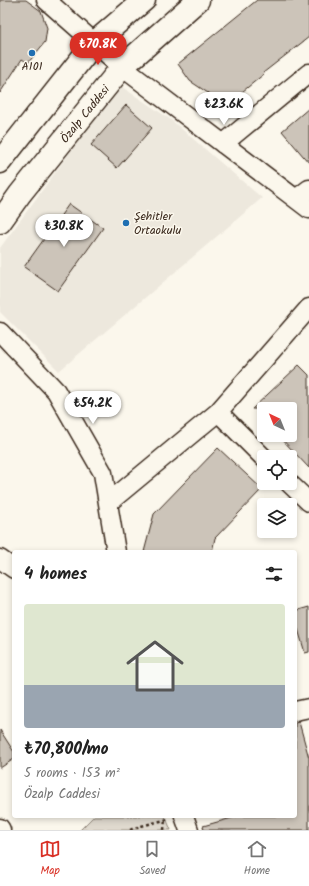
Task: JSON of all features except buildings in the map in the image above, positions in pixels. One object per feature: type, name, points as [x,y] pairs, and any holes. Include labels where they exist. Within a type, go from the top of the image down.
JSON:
[{"type":"main road","points":[[0,162],[94,43],[144,0]]},
{"type":"main road","name":"Özalp Caddesi","points":[[0,222],[20,194],[122,67],[198,0]]},
{"type":"street","points":[[46,0],[122,67],[223,144],[305,199]]},
{"type":"street","points":[[223,144],[309,73]]},
{"type":"street","points":[[108,504],[218,412],[309,308]]},
{"type":"street","points":[[0,332],[56,391],[103,473],[116,550]]},
{"type":"street","points":[[218,412],[257,451]]},
{"type":"street","points":[[296,490],[309,502]]},
{"type":"street","points":[[0,559],[12,568]]},
{"type":"street","points":[[297,711],[309,708]]},
{"type":"street","points":[[179,818],[189,830]]},
{"type":"path","points":[[130,830],[174,818]]},
{"type":"path","points":[[164,830],[165,820]]},
{"type":"shaded area","name":"Şehitler Ortaokulu","points":[[119,85],[170,119],[262,198],[59,371],[0,312],[0,248]]},
{"type":"shaded area","points":[[92,818],[166,818],[171,830],[80,830]]},
{"type":"place","name":"A101","points":[[32,53]]},
{"type":"place","name":"Şehitler Ortaokulu","points":[[126,223]]}]
